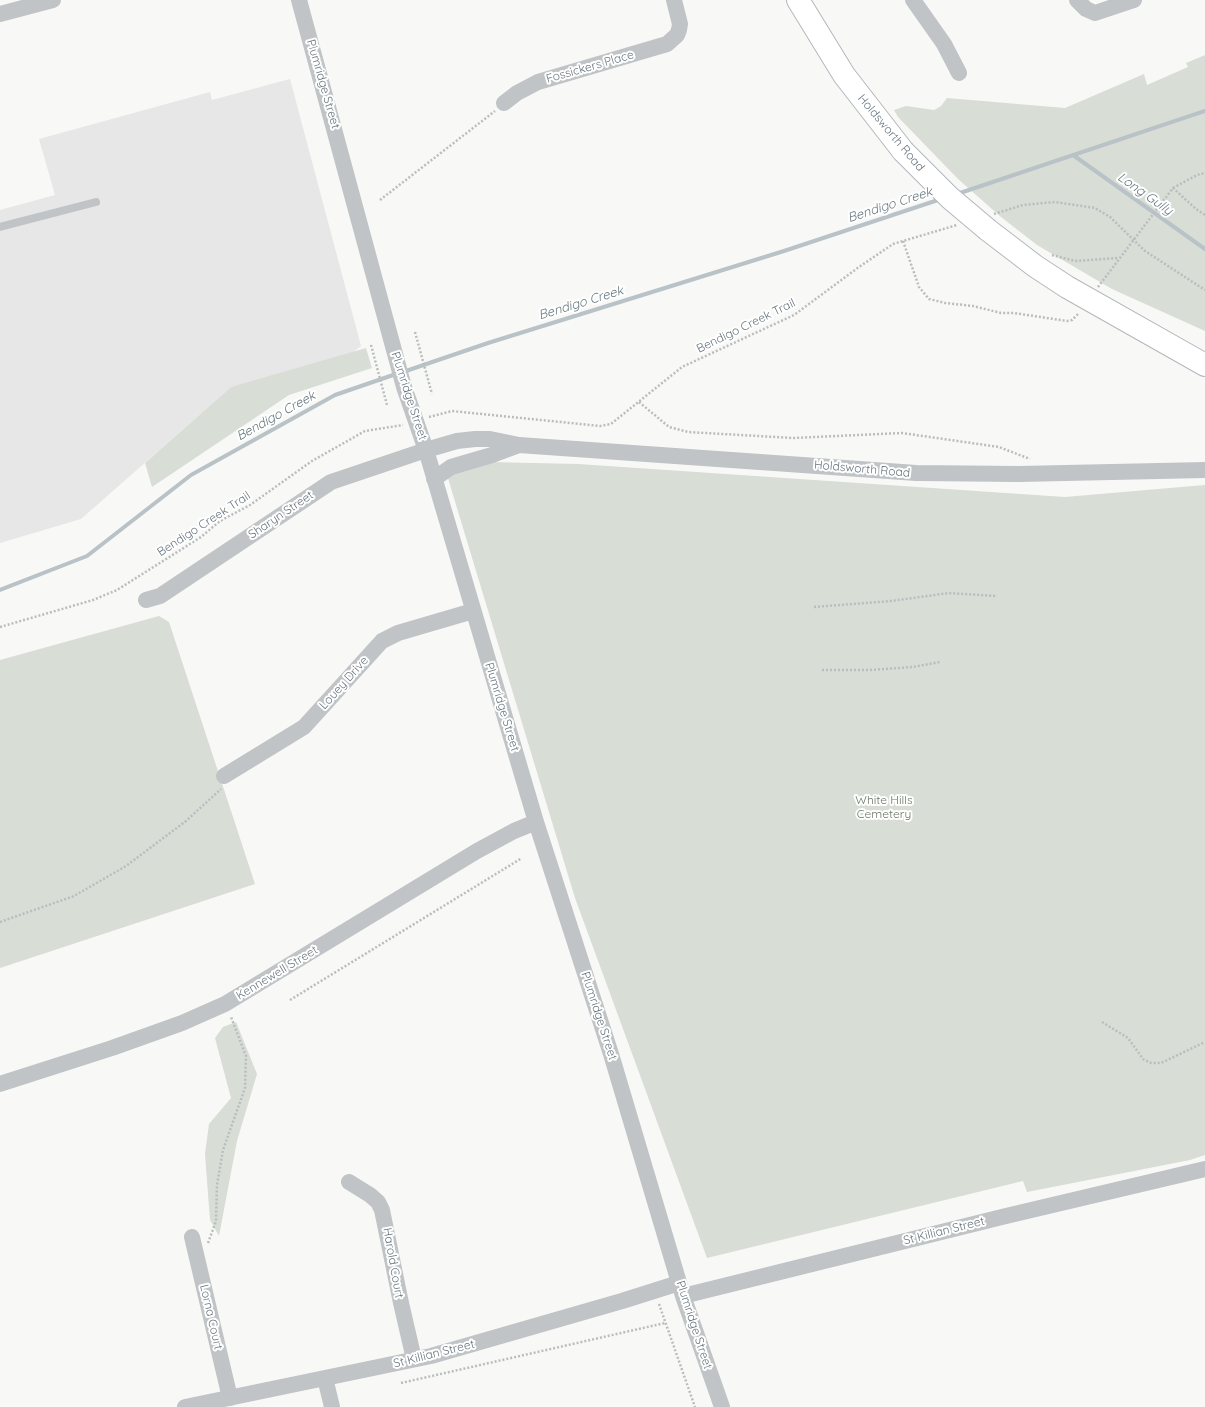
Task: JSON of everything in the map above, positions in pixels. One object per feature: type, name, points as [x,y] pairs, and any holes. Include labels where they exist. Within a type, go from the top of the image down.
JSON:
[{"type":"main road","name":"Holdsworth Road","points":[[798,0],[844,76],[903,151],[950,198],[987,223],[1049,275],[1128,322],[1205,365]]},
{"type":"main road","name":"Holdsworth Road","points":[[1128,322],[1205,354]]},
{"type":"street","points":[[0,14],[53,0]]},
{"type":"street","name":"Plumridge Street","points":[[299,0],[404,387],[426,450],[536,822],[611,1054],[681,1289],[722,1407]]},
{"type":"street","name":"Fossickers Place","points":[[504,103],[517,93],[538,82],[662,46],[677,35],[680,24],[674,0]]},
{"type":"street","points":[[913,0],[944,44],[959,73]]},
{"type":"street","points":[[1077,0],[1086,9],[1095,13],[1134,0]]},
{"type":"street","name":"Holdsworth Road","points":[[426,450],[457,441],[490,439],[519,445],[916,473],[1019,474],[1205,470]]},
{"type":"street","name":"Holdsworth Road","points":[[434,479],[451,467],[492,455],[519,445]]},
{"type":"street","name":"Sharyn Street","points":[[146,600],[160,596],[325,485],[426,450]]},
{"type":"street","name":"Louey Drive","points":[[224,781],[304,727],[382,641],[398,633],[473,611]]},
{"type":"street","name":"Kennewell Street","points":[[0,1084],[112,1048],[182,1023],[225,1004],[482,848],[514,831],[536,822]]},
{"type":"street","name":"St Killian Street","points":[[185,1407],[414,1360],[681,1289],[1006,1216],[1205,1169]]},
{"type":"street","name":"Harold Court","points":[[349,1182],[370,1195],[378,1202],[382,1210],[400,1303],[414,1360]]},
{"type":"street","name":"Lorna Court","points":[[192,1237],[230,1398]]},
{"type":"street","points":[[325,1378],[332,1407]]},
{"type":"lane","points":[[0,227],[96,202]]},
{"type":"path","points":[[380,200],[486,120],[504,103]]},
{"type":"path","points":[[1096,290],[1173,188],[1197,175],[1205,173]]},
{"type":"path","points":[[1173,188],[1196,209],[1205,215]]},
{"type":"path","points":[[987,223],[1028,204],[1055,202],[1085,205],[1102,211],[1156,258],[1205,290]]},
{"type":"path","name":"Bendigo Creek Trail","points":[[424,419],[452,411],[605,426],[611,424],[682,367],[794,315],[893,244],[959,224]]},
{"type":"path","points":[[903,241],[919,287],[929,299],[945,303],[973,306],[1001,313],[1014,313],[1067,321],[1076,318],[1082,308]]},
{"type":"path","points":[[1050,255],[1075,261],[1119,258]]},
{"type":"path","points":[[416,332],[432,394]]},
{"type":"path","points":[[371,345],[387,404]]},
{"type":"path","points":[[639,402],[658,419],[669,426],[688,432],[794,438],[902,433],[999,447],[1036,461]]},
{"type":"path","name":"Bendigo Creek Trail","points":[[0,628],[93,600],[117,590],[201,537],[220,521],[250,505],[312,461],[365,431],[407,424]]},
{"type":"path","points":[[814,607],[891,601],[949,593],[996,596]]},
{"type":"path","points":[[822,670],[870,670],[913,667],[940,662]]},
{"type":"path","points":[[0,922],[74,896],[126,866],[186,820],[224,781]]},
{"type":"path","points":[[290,1000],[522,858]]},
{"type":"path","points":[[196,1253],[206,1248],[216,1222],[217,1185],[223,1150],[245,1088],[246,1056],[225,1004]]},
{"type":"path","points":[[1102,1022],[1128,1038],[1143,1059],[1151,1063],[1161,1063],[1205,1042]]},
{"type":"path","points":[[657,1299],[695,1407]]},
{"type":"path","points":[[401,1383],[665,1323]]},
{"type":"shaded area","points":[[290,79],[361,346],[342,361],[231,387],[81,519],[0,543],[0,210],[55,195],[39,139],[210,92],[212,100]]},
{"type":"green space","points":[[1205,55],[1205,331],[1112,289],[1037,245],[1001,217],[958,179],[898,117],[894,110],[906,106],[934,110],[941,106],[947,98],[1065,108],[1144,74],[1147,85],[1188,67],[1186,63]]},
{"type":"green space","points":[[366,348],[372,368],[289,395],[152,487],[145,463],[231,387]]},
{"type":"green space","name":"White Hills Cemetery","points":[[491,462],[578,464],[1065,497],[1205,485],[1205,1155],[1190,1160],[1027,1192],[1023,1181],[707,1258],[575,898],[447,475]]},
{"type":"green space","points":[[159,616],[169,622],[255,884],[0,968],[0,660]]},
{"type":"green space","points":[[236,1022],[257,1074],[237,1141],[219,1236],[210,1220],[205,1154],[209,1124],[231,1098],[215,1038],[223,1027]]},
{"type":"waterway","name":"Bendigo Creek","points":[[957,194],[1205,111]]},
{"type":"waterway","name":"Long Gully","points":[[1073,155],[1205,249]]},
{"type":"waterway","name":"Bendigo Creek","points":[[403,372],[488,343],[784,251],[941,199]]},
{"type":"waterway","name":"Bendigo Creek","points":[[0,590],[87,556],[191,475],[335,395],[396,374]]}]
